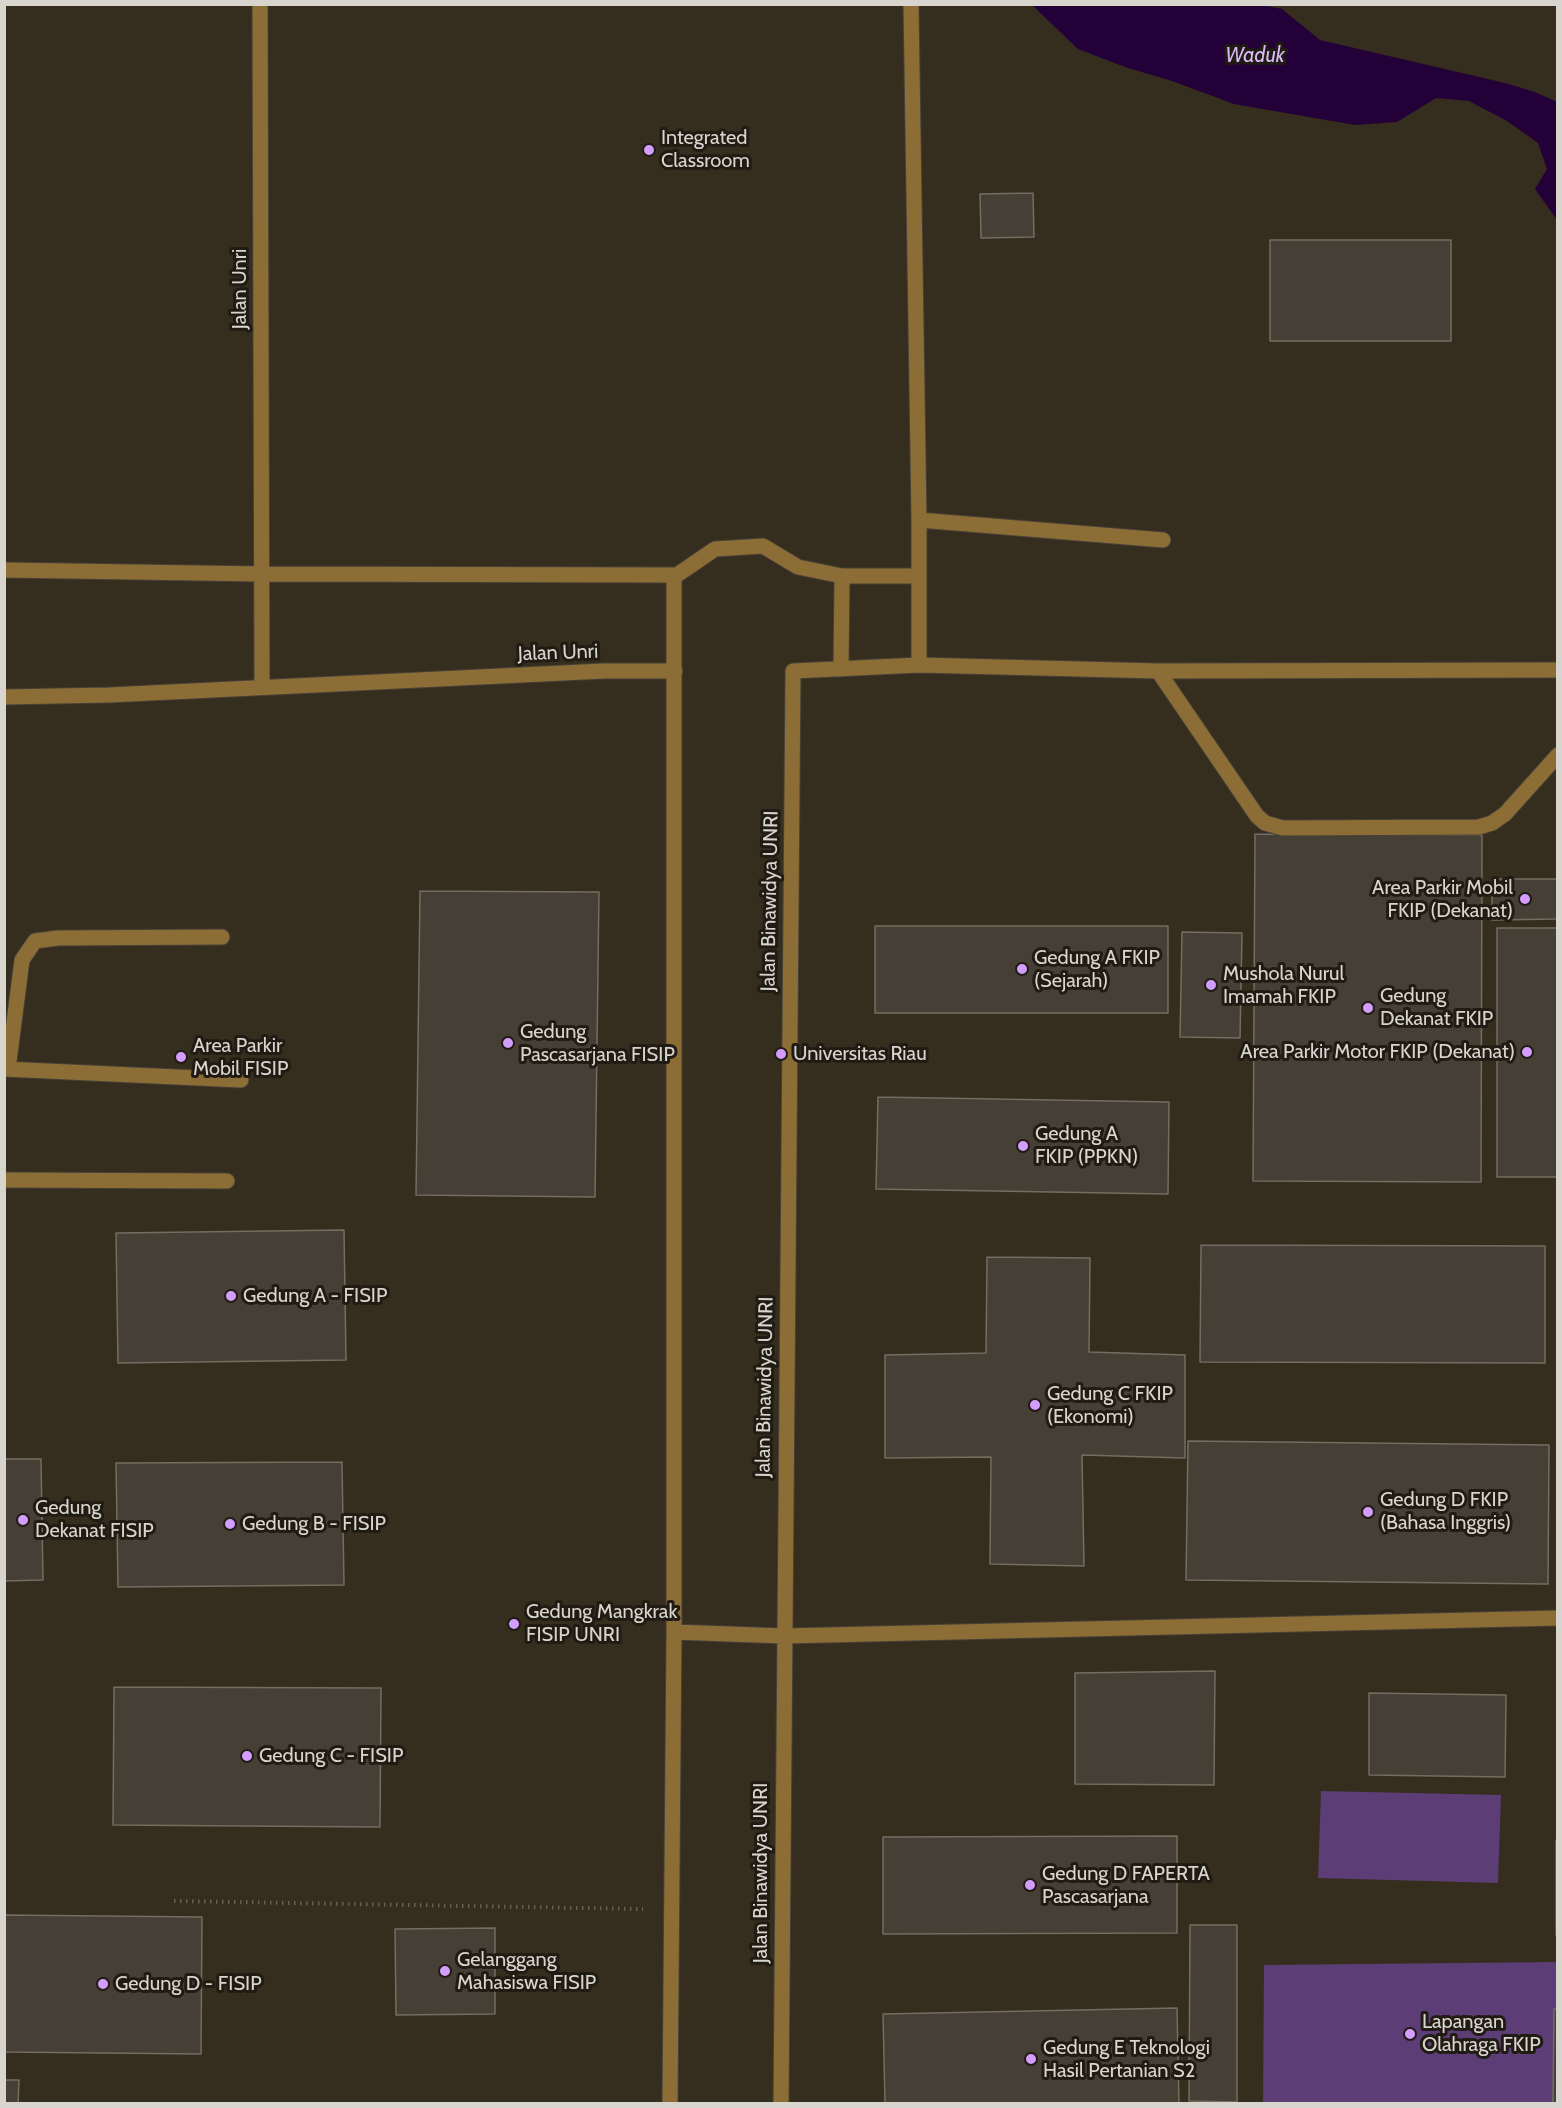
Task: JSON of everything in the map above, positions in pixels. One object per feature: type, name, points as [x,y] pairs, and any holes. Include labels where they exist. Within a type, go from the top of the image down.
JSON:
[{"type":"lane","name":"Jalan Unri","points":[[260,4],[262,687]]},
{"type":"lane","points":[[911,4],[919,665]]},
{"type":"lane","points":[[919,520],[1163,540]]},
{"type":"lane","points":[[4,570],[261,574],[676,575],[715,549],[763,546],[798,567],[842,576],[919,576]]},
{"type":"lane","points":[[670,2103],[674,1632],[674,577],[676,575]]},
{"type":"lane","points":[[842,576],[841,669],[919,665],[1158,671],[1557,670]]},
{"type":"lane","name":"Jalan Binawidya UNRI","points":[[781,2103],[793,671],[841,669]]},
{"type":"lane","name":"Jalan Unri","points":[[4,697],[109,695],[604,671],[675,671]]},
{"type":"lane","points":[[1158,671],[1257,816],[1265,823],[1283,828],[1479,827],[1492,823],[1505,814],[1557,755]]},
{"type":"lane","points":[[222,937],[58,938],[35,941],[22,960],[6,1069],[241,1080]]},
{"type":"lane","points":[[4,1180],[227,1181]]},
{"type":"lane","points":[[674,1632],[784,1636],[1557,1618]]},
{"type":"path","points":[[174,1901],[670,1909]]},
{"type":"shaded area","name":"Universitas Riau","points":[[5,5],[1557,5],[1557,2103],[5,2104]]},
{"type":"shaded area","points":[[1321,1791],[1501,1795],[1498,1883],[1318,1878]]},
{"type":"shaded area","name":"Lapangan Olahraga FKIP","points":[[1556,1962],[1556,2103],[1263,2104],[1264,1965]]},
{"type":"water","name":"Waduk","points":[[1032,5],[1262,5],[1282,9],[1320,40],[1535,92],[1557,102],[1557,220],[1535,189],[1547,169],[1538,143],[1507,121],[1469,101],[1436,98],[1397,122],[1355,125],[1234,104],[1078,49]]},
{"type":"building","points":[[1033,193],[1034,237],[981,238],[980,194]]},
{"type":"building","points":[[1270,240],[1451,240],[1451,341],[1270,341]]},
{"type":"building","name":"Gedung Dekanat FKIP","points":[[1255,834],[1482,835],[1481,1182],[1253,1181]]},
{"type":"building","name":"Area Parkir Mobil FKIP (Dekanat)","points":[[1492,879],[1558,879],[1558,919],[1492,920]]},
{"type":"building","name":"Gedung Pascasarjana FISIP","points":[[420,891],[599,892],[595,1197],[416,1195]]},
{"type":"building","name":"Gedung A FKIP (Sejarah)","points":[[875,926],[1168,926],[1168,1013],[875,1013]]},
{"type":"building","name":"Area Parkir Motor FKIP (Dekanat)","points":[[1497,928],[1558,928],[1558,1177],[1497,1177]]},
{"type":"building","name":"Mushola Nurul Imamah FKIP","points":[[1182,932],[1242,933],[1240,1038],[1180,1037]]},
{"type":"building","name":"Gedung A FKIP (PPKN)","points":[[878,1097],[1169,1102],[1168,1194],[876,1189]]},
{"type":"building","name":"Gedung A - FISIP","points":[[344,1230],[346,1360],[118,1363],[116,1233]]},
{"type":"building","points":[[1201,1245],[1545,1246],[1545,1363],[1200,1362]]},
{"type":"building","name":"Gedung C FKIP (Ekonomi)","points":[[987,1257],[1090,1258],[1089,1352],[1185,1355],[1185,1458],[1082,1455],[1084,1566],[990,1564],[991,1457],[885,1458],[885,1355],[986,1353]]},
{"type":"building","name":"Gedung D FKIP (Bahasa Inggris)","points":[[1188,1441],[1549,1445],[1548,1584],[1186,1580]]},
{"type":"building","name":"Gedung Dekanat FISIP","points":[[4,1459],[41,1459],[43,1580],[4,1581]]},
{"type":"building","name":"Gedung B - FISIP","points":[[342,1462],[344,1585],[118,1587],[116,1463]]},
{"type":"building","points":[[1215,1671],[1214,1785],[1075,1784],[1075,1673]]},
{"type":"building","name":"Gedung C - FISIP","points":[[114,1687],[381,1688],[380,1827],[113,1825]]},
{"type":"building","points":[[1369,1693],[1506,1695],[1505,1777],[1369,1775]]},
{"type":"building","name":"Gedung D FAPERTA Pascasarjana","points":[[1177,1836],[1177,1933],[883,1934],[883,1837]]},
{"type":"building","points":[[1556,1840],[1558,1840],[1558,1935],[1556,1935]]},
{"type":"building","name":"Gedung D - FISIP","points":[[4,1915],[202,1917],[201,2054],[4,2052]]},
{"type":"building","points":[[1190,1925],[1237,1925],[1237,2102],[1189,2101]]},
{"type":"building","name":"Gelanggang Mahasiswa FISIP","points":[[495,1928],[495,2014],[396,2015],[395,1929]]},
{"type":"building","name":"Gedung E Teknologi Hasil Pertanian S2","points":[[1177,2008],[1179,2104],[885,2104],[883,2014]]},
{"type":"building","points":[[1554,2009],[1558,2009],[1558,2104],[1553,2104]]},
{"type":"building","points":[[4,2080],[19,2080],[18,2104],[4,2104]]},
{"type":"place","name":"Integrated Classroom","points":[[649,150]]},
{"type":"place","name":"Area Parkir Mobil FKIP (Dekanat)","points":[[1525,899]]},
{"type":"place","name":"Gedung A FKIP (Sejarah)","points":[[1022,969]]},
{"type":"place","name":"Mushola Nurul Imamah FKIP","points":[[1211,985]]},
{"type":"place","name":"Gedung Dekanat FKIP","points":[[1368,1008]]},
{"type":"place","name":"Gedung Pascasarjana FISIP","points":[[508,1043]]},
{"type":"place","name":"Area Parkir Motor FKIP (Dekanat)","points":[[1527,1052]]},
{"type":"place","name":"Universitas Riau","points":[[781,1054]]},
{"type":"place","name":"Area Parkir Mobil FISIP","points":[[181,1057]]},
{"type":"place","name":"Gedung A FKIP (PPKN)","points":[[1023,1146]]},
{"type":"place","name":"Gedung A - FISIP","points":[[231,1296]]},
{"type":"place","name":"Gedung C FKIP (Ekonomi)","points":[[1035,1405]]},
{"type":"place","name":"Gedung D FKIP (Bahasa Inggris)","points":[[1368,1512]]},
{"type":"place","name":"Gedung Dekanat FISIP","points":[[23,1520]]},
{"type":"place","name":"Gedung B - FISIP","points":[[230,1524]]},
{"type":"place","name":"Gedung Mangkrak FISIP UNRI","points":[[514,1624]]},
{"type":"place","name":"Gedung C - FISIP","points":[[247,1756]]},
{"type":"place","name":"Gedung D FAPERTA Pascasarjana","points":[[1030,1885]]},
{"type":"place","name":"Gelanggang Mahasiswa FISIP","points":[[445,1971]]},
{"type":"place","name":"Gedung D - FISIP","points":[[103,1984]]},
{"type":"place","name":"Lapangan Olahraga FKIP","points":[[1410,2034]]},
{"type":"place","name":"Gedung E Teknologi Hasil Pertanian S2","points":[[1031,2059]]}]
